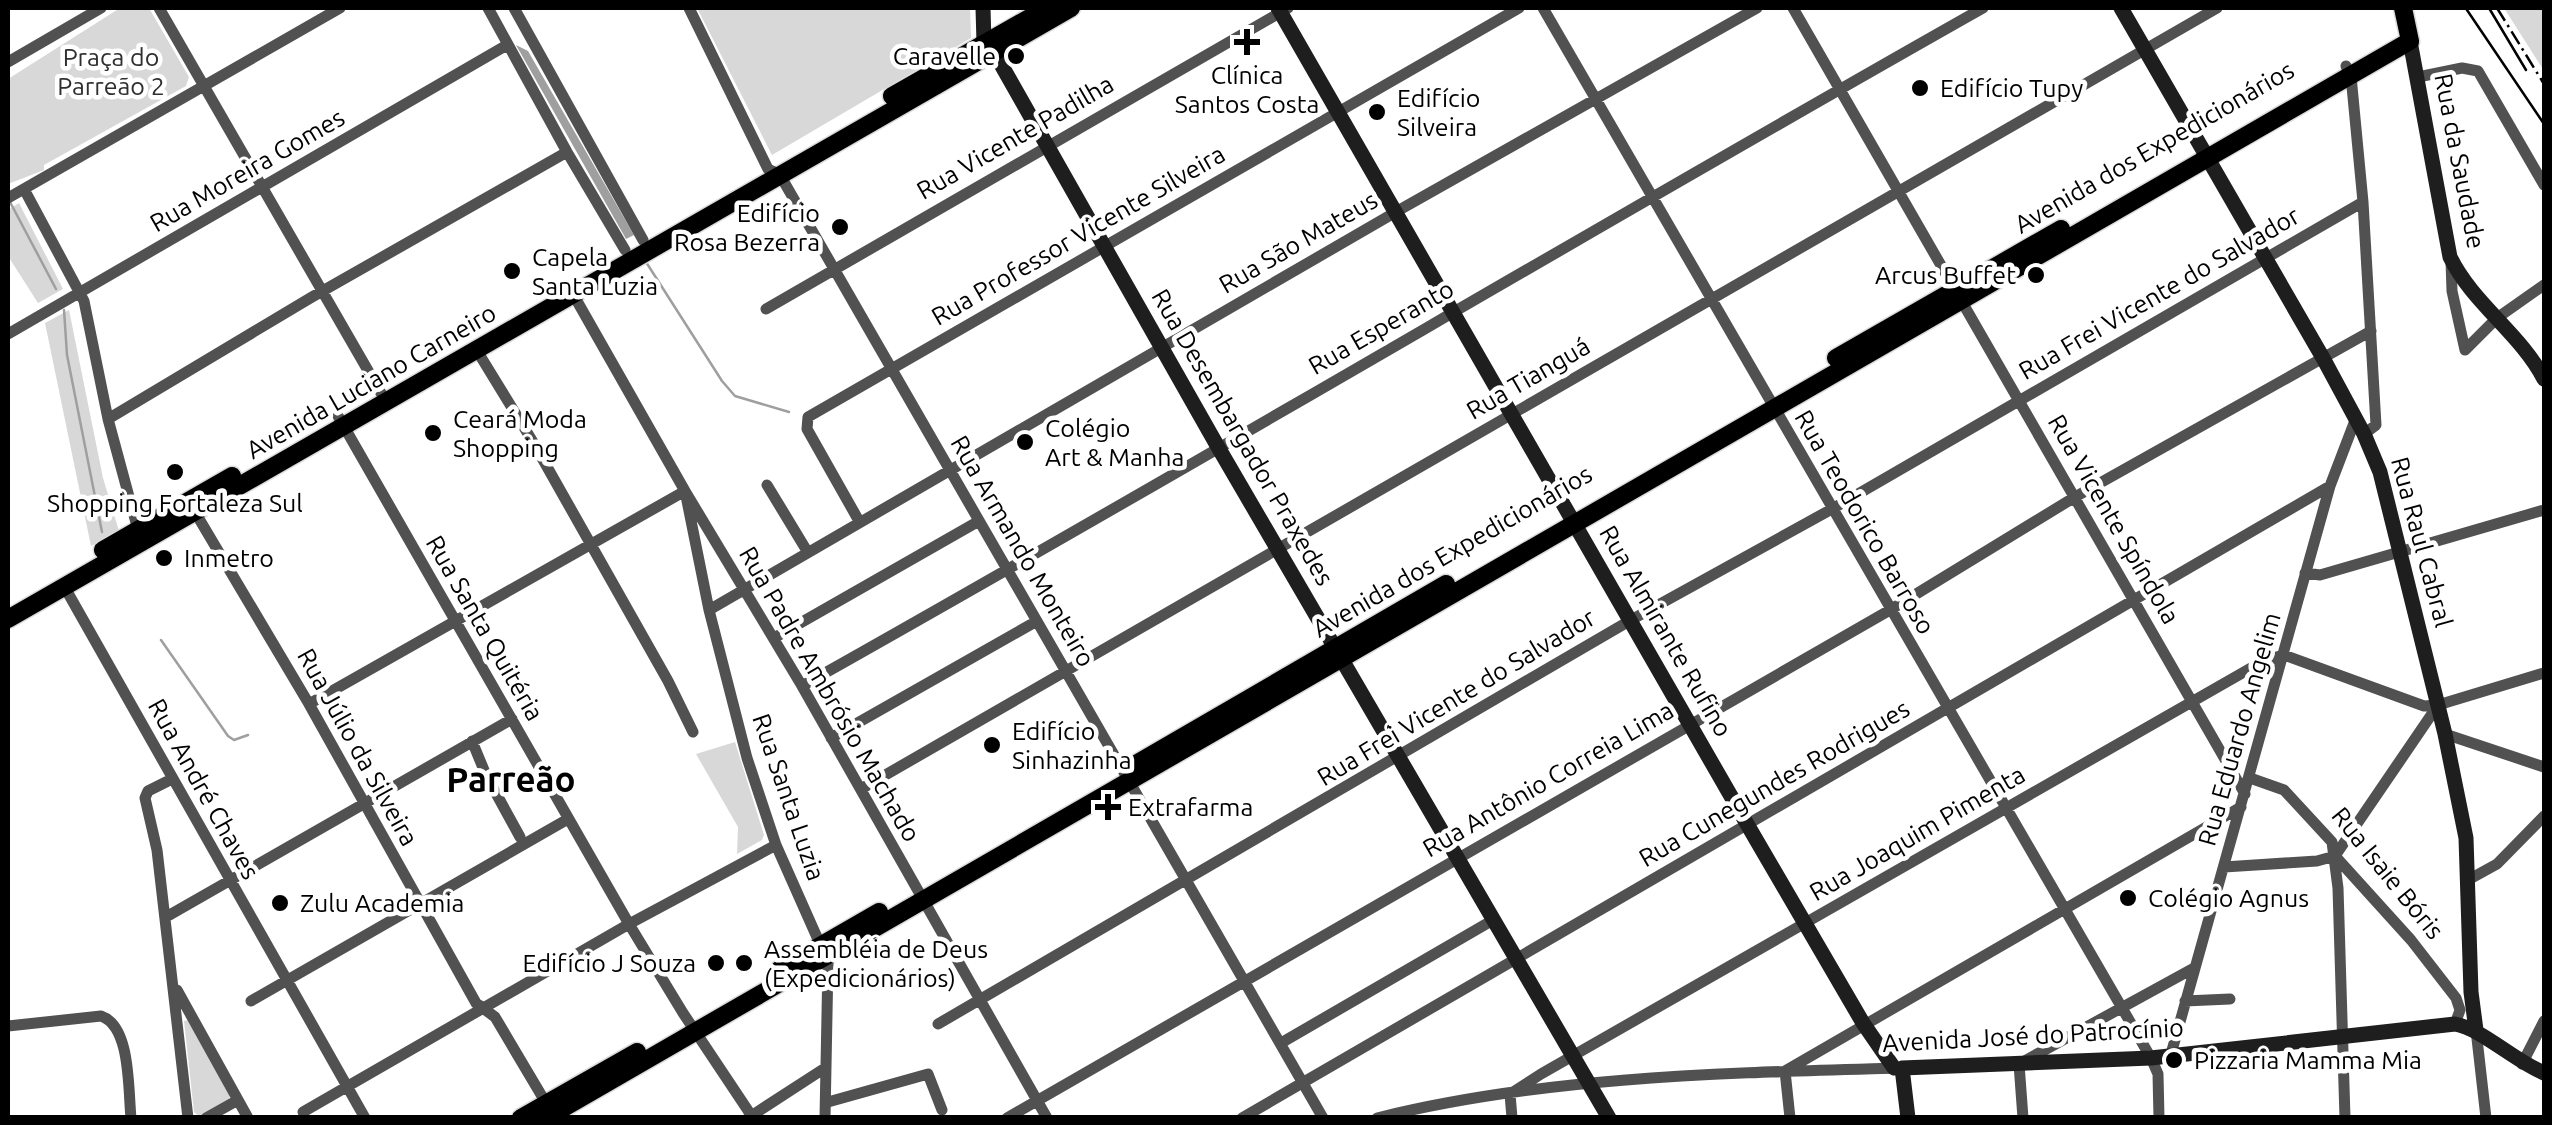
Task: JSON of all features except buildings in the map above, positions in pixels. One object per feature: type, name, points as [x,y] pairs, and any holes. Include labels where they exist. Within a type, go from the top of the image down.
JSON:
[{"type":"main road","name":"Avenida Luciano Carneiro","points":[[8,606],[194,512],[341,420],[989,47],[1047,8]]},
{"type":"main road","name":"Avenida Luciano Carneiro","points":[[989,47],[1071,8]]},
{"type":"main road","points":[[2403,8],[2409,35]]},
{"type":"main road","name":"Avenida dos Expedicionários","points":[[521,1118],[550,1113],[823,951],[2409,35]]},
{"type":"main road","name":"Avenida Luciano Carneiro","points":[[382,396],[476,349],[572,294],[636,249]]},
{"type":"main road","name":"Avenida Luciano Carneiro","points":[[8,619],[64,586],[138,530],[341,420]]},
{"type":"street","points":[[8,62],[101,8]]},
{"type":"street","points":[[159,8],[382,396]]},
{"type":"street","points":[[138,530],[108,420],[90,322],[80,292],[16,194],[340,8]]},
{"type":"street","points":[[488,8],[567,152],[636,249]]},
{"type":"street","points":[[514,8],[636,249]]},
{"type":"street","name":"Rua Armando Monteiro","points":[[688,8],[774,172],[834,268],[1323,1118]]},
{"type":"street","points":[[983,8],[989,47]]},
{"type":"street","name":"Rua Professor Vicente Silveira","points":[[860,521],[807,429],[808,417],[1519,8]]},
{"type":"street","name":"Rua Teodorico Barroso","points":[[1542,8],[2150,1058]]},
{"type":"street","name":"Rua São Mateus","points":[[709,610],[948,469],[1757,8]]},
{"type":"street","name":"Rua Vicente Spíndola","points":[[1793,8],[2245,794]]},
{"type":"street","name":"Rua Esperanto","points":[[802,686],[1983,8]]},
{"type":"street","name":"Rua Raul Cabral","points":[[2121,8],[2323,358],[2380,472],[2445,734],[2466,838],[2463,995],[2476,1030]]},
{"type":"street","name":"Rua Tianguá","points":[[861,789],[2217,8]]},
{"type":"street","name":"Rua Almirante Rufino","points":[[1282,9],[1336,112],[1747,824],[1863,1023],[1898,1068]]},
{"type":"street","name":"Rua Vicente Padilha","points":[[766,309],[1282,9]]},
{"type":"street","name":"Rua Moreira Gomes","points":[[8,334],[264,188],[505,39],[522,23]]},
{"type":"street","name":"Rua da Saudade","points":[[2409,35],[2450,256],[2462,282],[2498,318],[2544,379]]},
{"type":"street","name":"Rua Desembargador Praxedes","points":[[989,47],[1609,1118]]},
{"type":"street","points":[[2418,77],[2471,68],[2478,71],[2544,185]]},
{"type":"street","points":[[2348,71],[2372,332],[2376,426],[2364,434]]},
{"type":"street","points":[[108,420],[567,152]]},
{"type":"street","name":"Rua Frei Vicente do Salvador","points":[[938,1024],[1631,620],[2363,202]]},
{"type":"street","points":[[2450,256],[2452,290],[2465,350],[2498,318],[2544,285]]},
{"type":"street","name":"Rua Padre Ambrósio Machado","points":[[572,294],[832,738],[1047,1118]]},
{"type":"street","name":"Rua Antônio Correia Lima","points":[[1007,1118],[1890,610],[2075,497],[2372,332]]},
{"type":"street","points":[[476,349],[534,444],[693,732]]},
{"type":"street","name":"Rua Eduardo Angelim","points":[[2171,1054],[2330,486],[2356,418]]},
{"type":"street","name":"Rua Santa Quitéria","points":[[341,420],[629,924],[751,1117]]},
{"type":"street","points":[[767,485],[807,551]]},
{"type":"street","name":"Rua Cunegundes Rodrigues","points":[[1242,1118],[2330,486]]},
{"type":"street","points":[[309,704],[685,491]]},
{"type":"street","name":"Rua Santa Luzia","points":[[685,491],[709,610],[747,758],[776,845],[823,951],[829,994],[825,1118]]},
{"type":"street","points":[[2306,573],[2320,575],[2544,510]]},
{"type":"street","name":"Rua Júlio da Silveira","points":[[194,512],[309,704],[476,1003],[494,1017],[550,1113]]},
{"type":"street","points":[[774,638],[979,521]]},
{"type":"street","name":"Rua André Chaves","points":[[64,586],[365,1118]]},
{"type":"street","points":[[832,738],[1037,621]]},
{"type":"street","points":[[2284,655],[2424,706],[2544,673]]},
{"type":"street","name":"Rua Joaquim Pimenta","points":[[1510,1094],[2192,701],[2265,660],[2284,655]]},
{"type":"street","points":[[2345,1118],[2335,856],[2438,705]]},
{"type":"street","points":[[166,917],[512,719]]},
{"type":"street","points":[[2445,734],[2461,736],[2544,767]]},
{"type":"street","points":[[472,742],[520,838]]},
{"type":"street","name":"Rua Isaie Bóris","points":[[2250,778],[2277,786],[2291,796],[2332,842],[2335,856],[2463,995]]},
{"type":"street","points":[[172,779],[148,791],[145,798],[158,850],[188,1118]]},
{"type":"street","points":[[1790,1118],[1785,1071],[2242,807]]},
{"type":"street","points":[[2468,880],[2497,864],[2544,816]]},
{"type":"street","points":[[251,1001],[568,819]]},
{"type":"street","points":[[304,1112],[629,924],[776,845]]},
{"type":"street","points":[[2224,867],[2335,856]]},
{"type":"street","points":[[1280,1043],[1494,920]]},
{"type":"street","points":[[2023,1118],[2019,1064],[2194,968]]},
{"type":"street","points":[[173,983],[248,1118]]},
{"type":"street","points":[[2455,1024],[2463,995]]},
{"type":"street","points":[[2185,1002],[2230,999]]},
{"type":"street","points":[[8,1026],[101,1016],[118,1027],[131,1118]]},
{"type":"street","points":[[2522,1064],[2544,1021]]},
{"type":"street","name":"Avenida José do Patrocínio","points":[[1377,1118],[1591,1084],[1785,1071],[2150,1058],[2455,1024],[2476,1030]]},
{"type":"street","points":[[2476,1030],[2522,1064],[2544,1073]]},
{"type":"street","points":[[2476,1030],[2486,1118]]},
{"type":"street","points":[[2150,1058],[2158,1074],[2160,1118]]},
{"type":"street","points":[[751,1117],[826,1068]]},
{"type":"street","points":[[1898,1068],[1908,1118]]},
{"type":"street","points":[[828,1102],[928,1074],[942,1110]]},
{"type":"street","points":[[1510,1094],[1512,1118]]},
{"type":"street","points":[[206,1118],[238,1100]]},
{"type":"green space","name":"Praça do Parreão 2","points":[[120,8],[149,8],[189,77],[186,86],[44,165],[44,170],[8,184],[8,79]]},
{"type":"green space","points":[[697,8],[970,8],[971,38],[772,155]]},
{"type":"green space","points":[[2504,8],[2544,8],[2544,71]]},
{"type":"green space","points":[[19,203],[63,289],[38,303],[8,256],[8,210]]},
{"type":"green space","points":[[69,310],[103,478],[119,531],[91,546],[45,323]]},
{"type":"green space","points":[[735,742],[764,835],[737,854],[738,827],[696,754]]},
{"type":"green space","points":[[188,1020],[230,1095],[199,1116],[194,1112],[184,1021]]},
{"type":"shaded area","points":[[516,45],[528,51],[634,235],[626,239]]},
{"type":"waterway","points":[[10,202],[56,289]]},
{"type":"waterway","points":[[646,262],[735,396],[789,412]]},
{"type":"waterway","points":[[64,310],[67,355],[102,532]]},
{"type":"waterway","points":[[161,640],[228,736],[234,740],[248,735]]},
{"type":"tram line","points":[[2489,8],[2526,70]]},
{"type":"tram line","points":[[2467,10],[2544,124]]},
{"type":"railway","points":[[2497,8],[2544,84]]},
{"type":"place","name":"Clínica Santos Costa","points":[[1247,42]]},
{"type":"place","name":"Caravelle","points":[[1016,56]]},
{"type":"place","name":"Edifício Tupy","points":[[1920,88]]},
{"type":"place","name":"Edifício Silveira","points":[[1377,112]]},
{"type":"place","name":"Edifício Rosa Bezerra","points":[[840,227]]},
{"type":"place","name":"Capela Santa Luzia","points":[[512,271]]},
{"type":"place","name":"Arcus Buffet","points":[[2036,275]]},
{"type":"place","name":"Ceará Moda Shopping","points":[[433,433]]},
{"type":"place","name":"Colégio Art & Manha","points":[[1025,442]]},
{"type":"place","name":"Shopping Fortaleza Sul","points":[[175,472]]},
{"type":"place","name":"Inmetro","points":[[164,558]]},
{"type":"place","name":"Edifício Sinhazinha","points":[[992,745]]},
{"type":"place","name":"Extrafarma","points":[[1108,807]]},
{"type":"place","name":"Colégio Agnus","points":[[2128,898]]},
{"type":"place","name":"Zulu Academia","points":[[280,903]]},
{"type":"place","name":"Edifício J Souza","points":[[716,963]]},
{"type":"place","name":"Assembléia de Deus (Expedicionários)","points":[[744,963]]},
{"type":"place","name":"Pizzaria Mamma Mia","points":[[2174,1060]]},
{"type":"district","name":"Parreão","points":[[511,780]]}]
